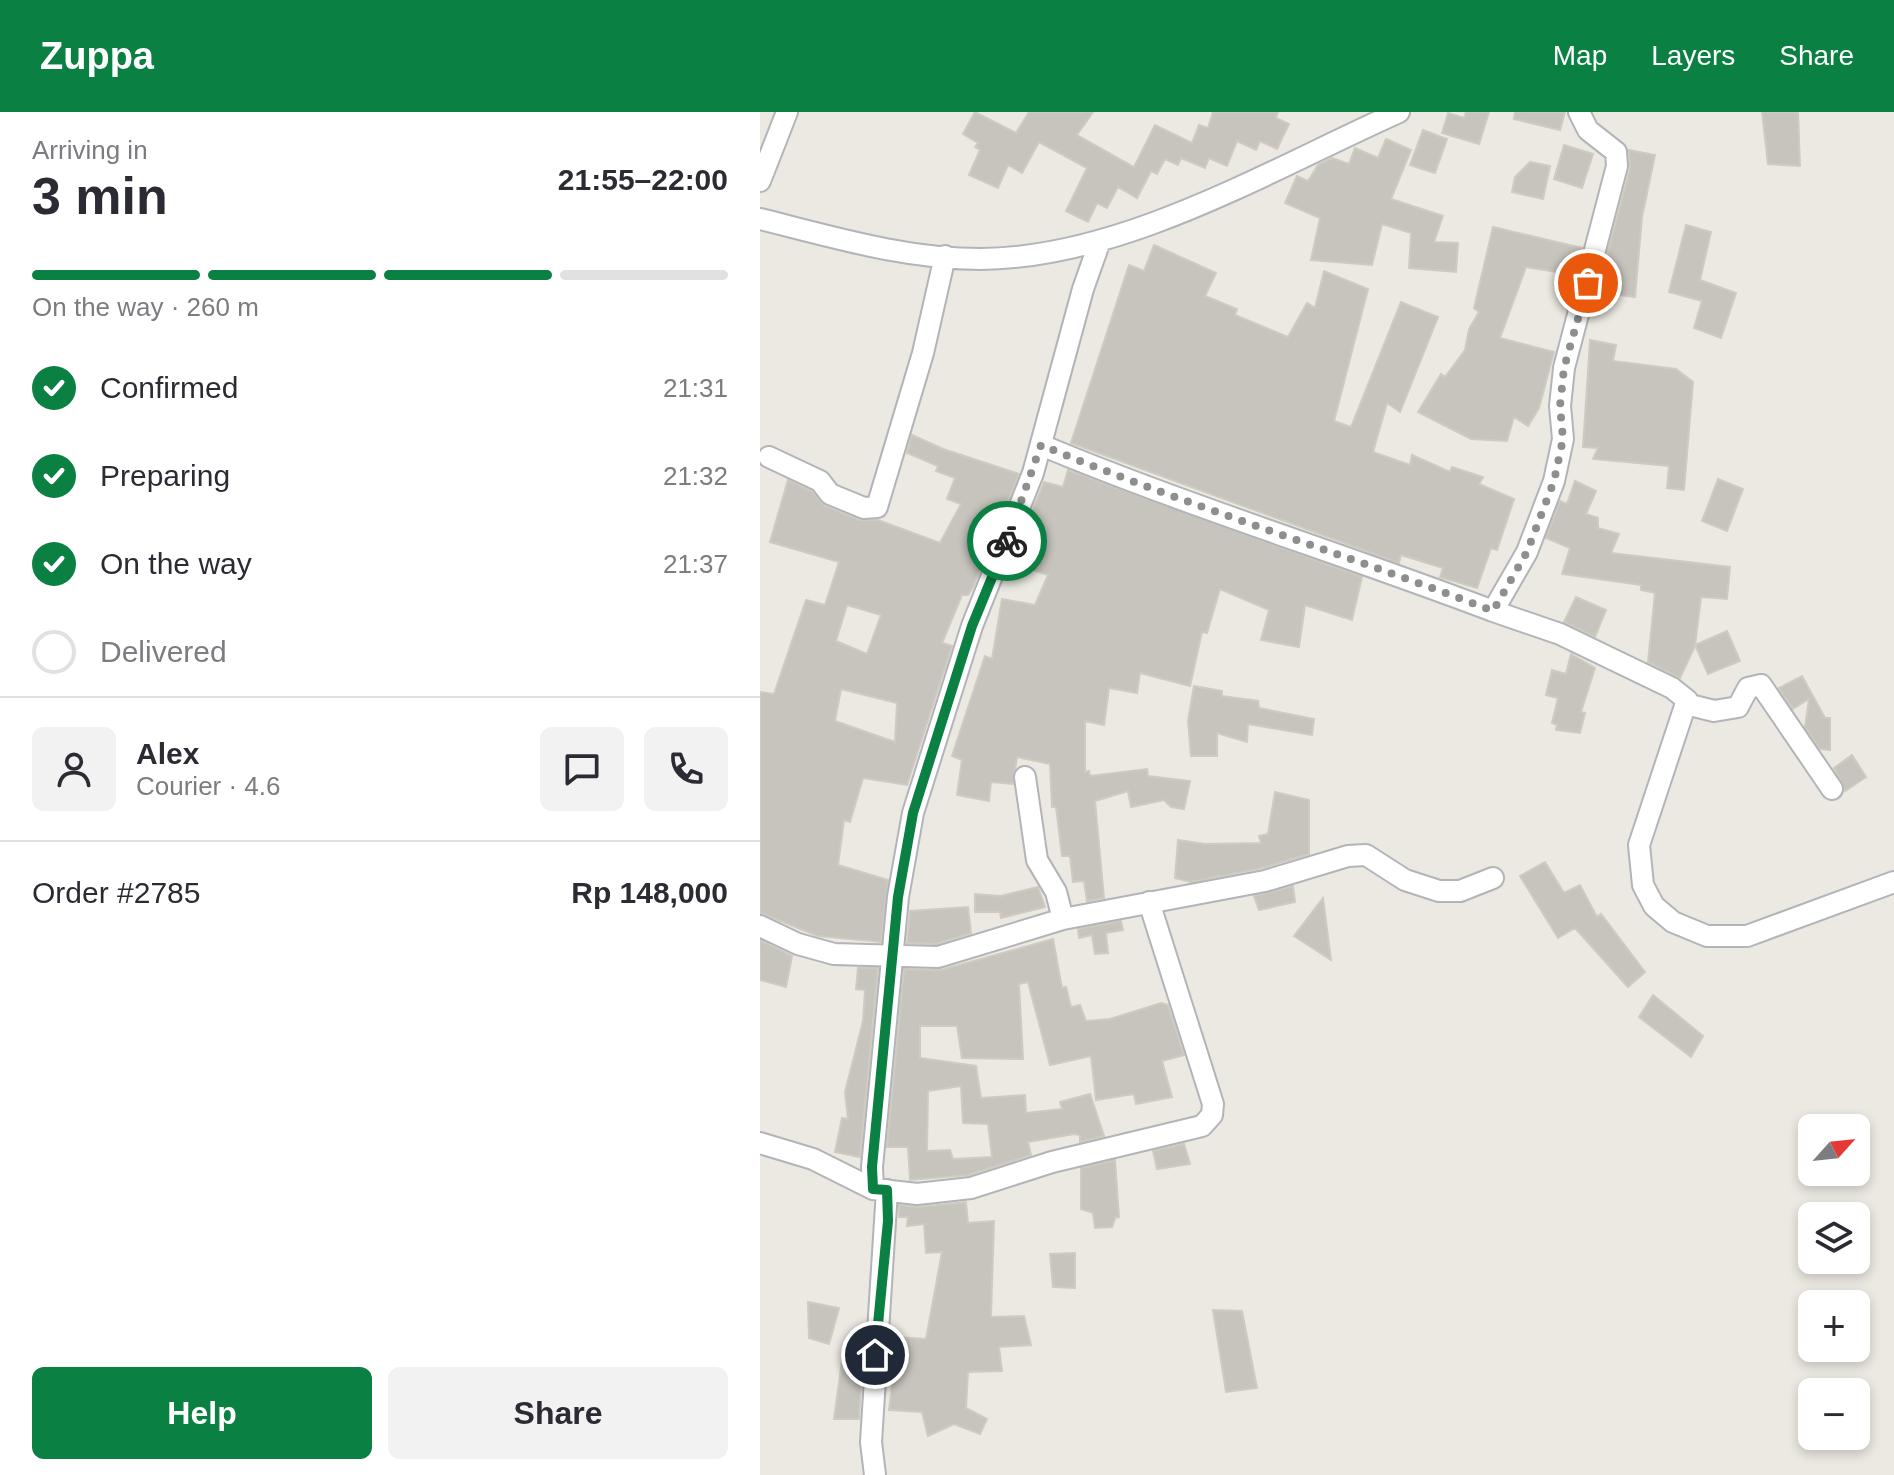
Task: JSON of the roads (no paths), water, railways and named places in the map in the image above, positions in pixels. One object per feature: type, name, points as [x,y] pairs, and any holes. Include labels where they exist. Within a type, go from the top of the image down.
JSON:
[{"type":"street","points":[[760,181],[787,112]]},
{"type":"street","points":[[1493,611],[1527,552],[1554,481],[1563,439],[1560,406],[1564,368],[1617,166],[1616,152],[1588,130],[1579,112]]},
{"type":"street","points":[[760,219],[894,252],[982,259],[1022,255],[1100,241],[1208,199],[1391,113]]},
{"type":"street","points":[[875,1475],[872,1427],[880,1190],[872,1167],[898,897],[913,813],[972,626],[1041,445],[1083,289],[1100,241]]},
{"type":"street","points":[[769,457],[820,481],[830,494],[864,508],[877,507],[923,353],[945,256]]},
{"type":"street","points":[[1041,445],[1150,490],[1362,561],[1560,634],[1682,694],[1686,704],[1639,845],[1643,885],[1654,906],[1673,922],[1707,936],[1747,936],[1894,882]]},
{"type":"street","points":[[1686,704],[1714,711],[1738,707],[1748,688],[1761,685],[1832,789]]},
{"type":"street","points":[[1025,777],[1037,860],[1056,892],[1063,919]]},
{"type":"street","points":[[760,926],[798,944],[834,954],[938,957],[1063,919],[1265,881],[1357,856],[1366,855],[1405,880],[1439,891],[1460,891],[1493,878]]},
{"type":"street","points":[[760,1143],[813,1159],[880,1190],[917,1194],[971,1188],[1052,1162],[1202,1126],[1212,1115],[1213,1104],[1149,902]]}]
